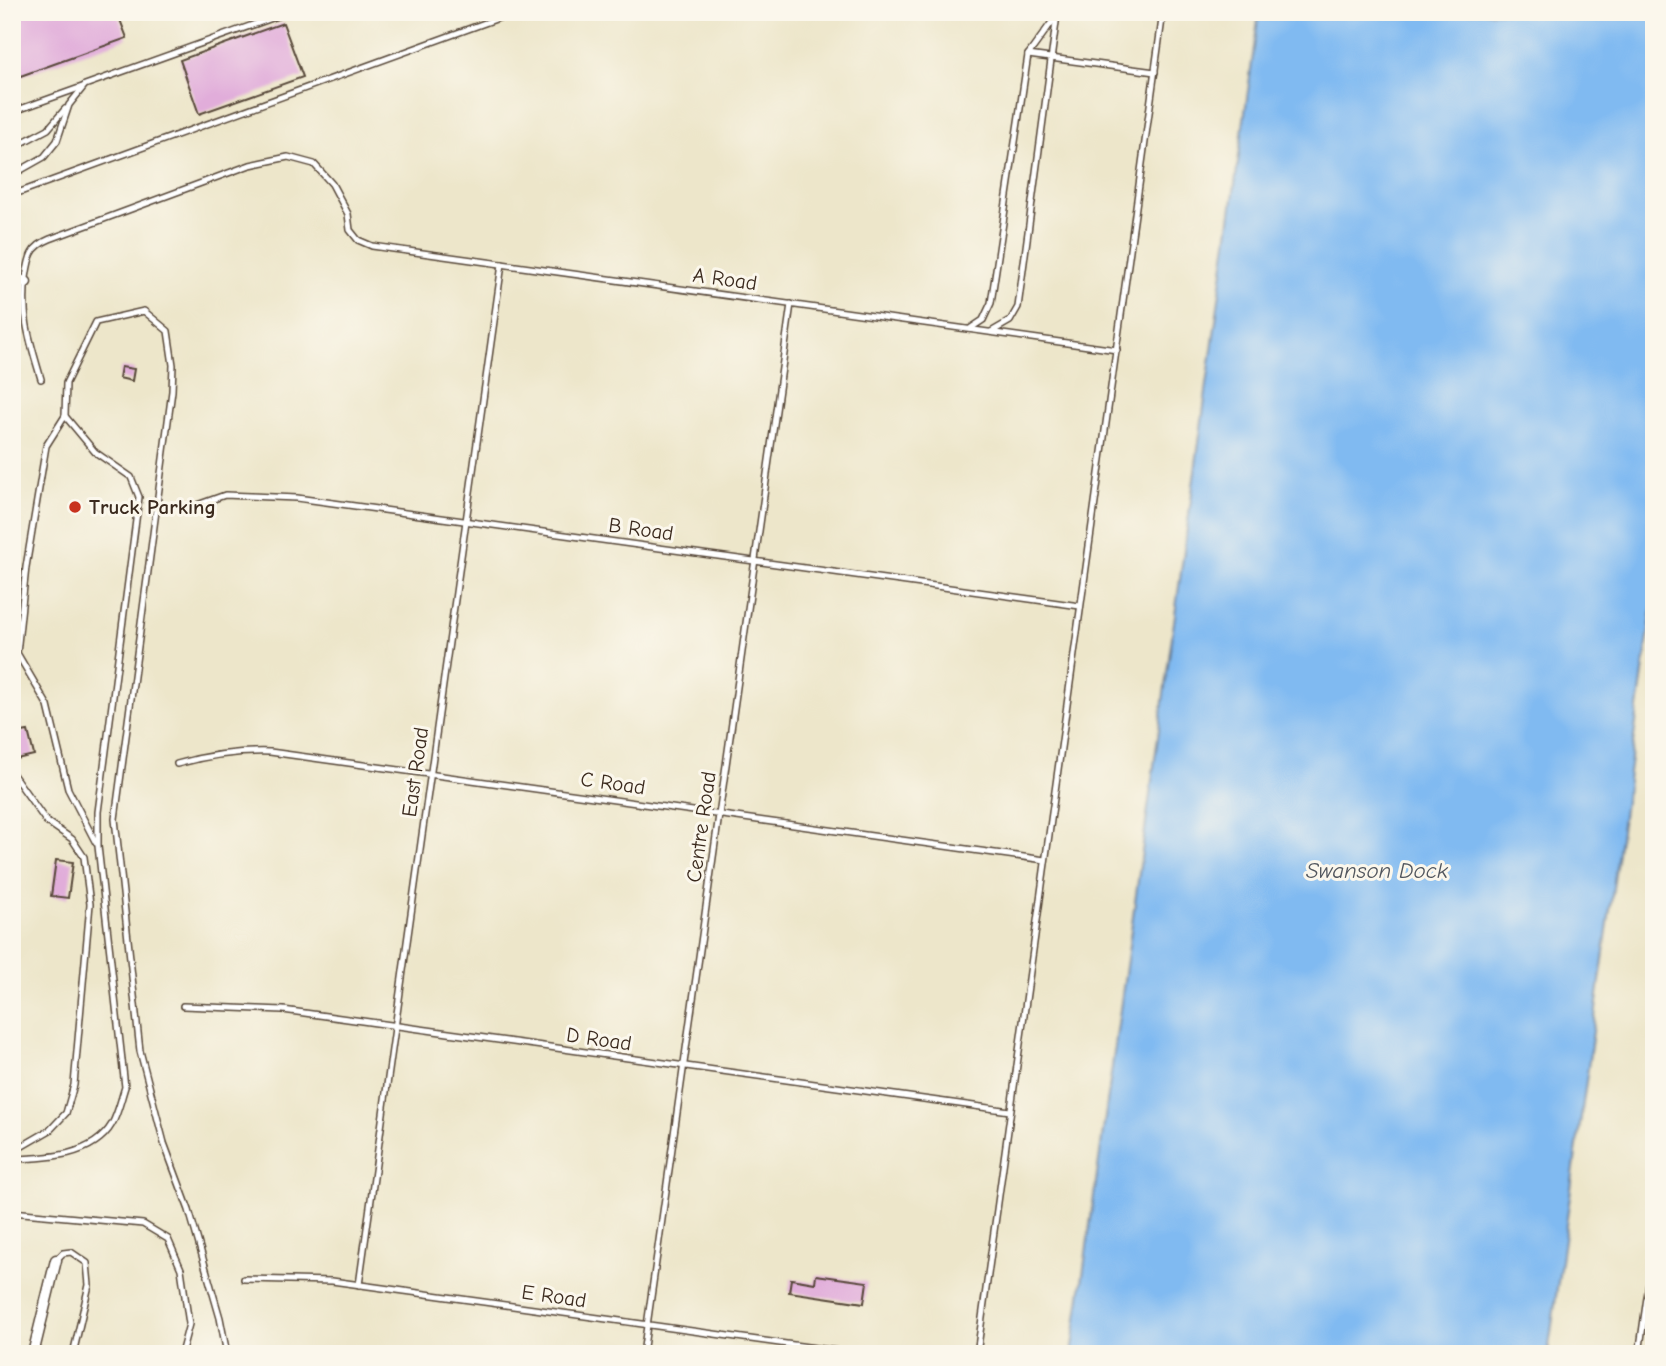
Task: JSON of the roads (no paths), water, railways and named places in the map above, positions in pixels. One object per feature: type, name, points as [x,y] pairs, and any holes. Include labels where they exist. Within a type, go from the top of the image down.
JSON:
[{"type":"street","points":[[12,278],[26,282]]},
{"type":"street","points":[[12,286],[26,282]]},
{"type":"street","points":[[33,1354],[56,1260]]},
{"type":"lane","points":[[12,112],[289,12]]},
{"type":"lane","points":[[12,195],[515,12]]},
{"type":"lane","points":[[977,1354],[1163,12]]},
{"type":"lane","points":[[964,329],[979,324],[990,308],[1028,55],[1057,14]]},
{"type":"lane","points":[[990,332],[1010,321],[1018,307],[1057,14]]},
{"type":"lane","points":[[1028,55],[1155,72]]},
{"type":"lane","points":[[12,148],[48,130],[85,85]]},
{"type":"lane","points":[[12,175],[44,157],[57,141],[69,105]]},
{"type":"lane","name":"A Road","points":[[41,379],[24,316],[29,257],[32,250],[40,243],[250,165],[288,157],[314,164],[332,184],[348,214],[350,230],[358,240],[372,246],[1116,350]]},
{"type":"lane","name":"East Road","points":[[359,1284],[502,264]]},
{"type":"lane","name":"Centre Road","points":[[643,1354],[791,304]]},
{"type":"lane","points":[[98,846],[68,789],[48,706],[17,653],[26,567],[46,446],[65,415],[66,383],[96,322],[144,311],[168,331],[173,365],[172,391],[115,819],[140,1051],[164,1143],[189,1210],[220,1318],[227,1354]]},
{"type":"lane","points":[[12,1159],[71,1153],[97,1141],[112,1124],[125,1087],[98,846],[98,812],[139,497],[131,477],[95,452],[65,415]]},
{"type":"lane","name":"B Road","points":[[197,505],[225,495],[297,498],[1080,606]]},
{"type":"lane","name":"C Road","points":[[177,764],[213,754],[270,752],[1045,860]]},
{"type":"lane","points":[[12,773],[46,821],[72,839],[84,857],[90,904],[74,1085],[66,1114],[50,1130],[12,1152]]},
{"type":"lane","name":"D Road","points":[[183,1006],[284,1010],[1010,1111]]},
{"type":"lane","points":[[12,1212],[143,1224],[168,1240],[181,1269],[189,1324],[181,1354]]},
{"type":"lane","points":[[1639,1354],[1654,1248]]},
{"type":"lane","points":[[56,1260],[63,1253],[71,1252],[88,1263],[89,1285],[73,1354]]},
{"type":"lane","name":"E Road","points":[[244,1279],[359,1284],[859,1354]]},
{"type":"lane","points":[[1644,1314],[1654,1315]]},
{"type":"water","name":"Swanson Dock","points":[[1259,12],[1654,12],[1654,594],[1548,1354],[1072,1354]]},
{"type":"place","name":"Truck Parking","points":[[75,507]]}]
